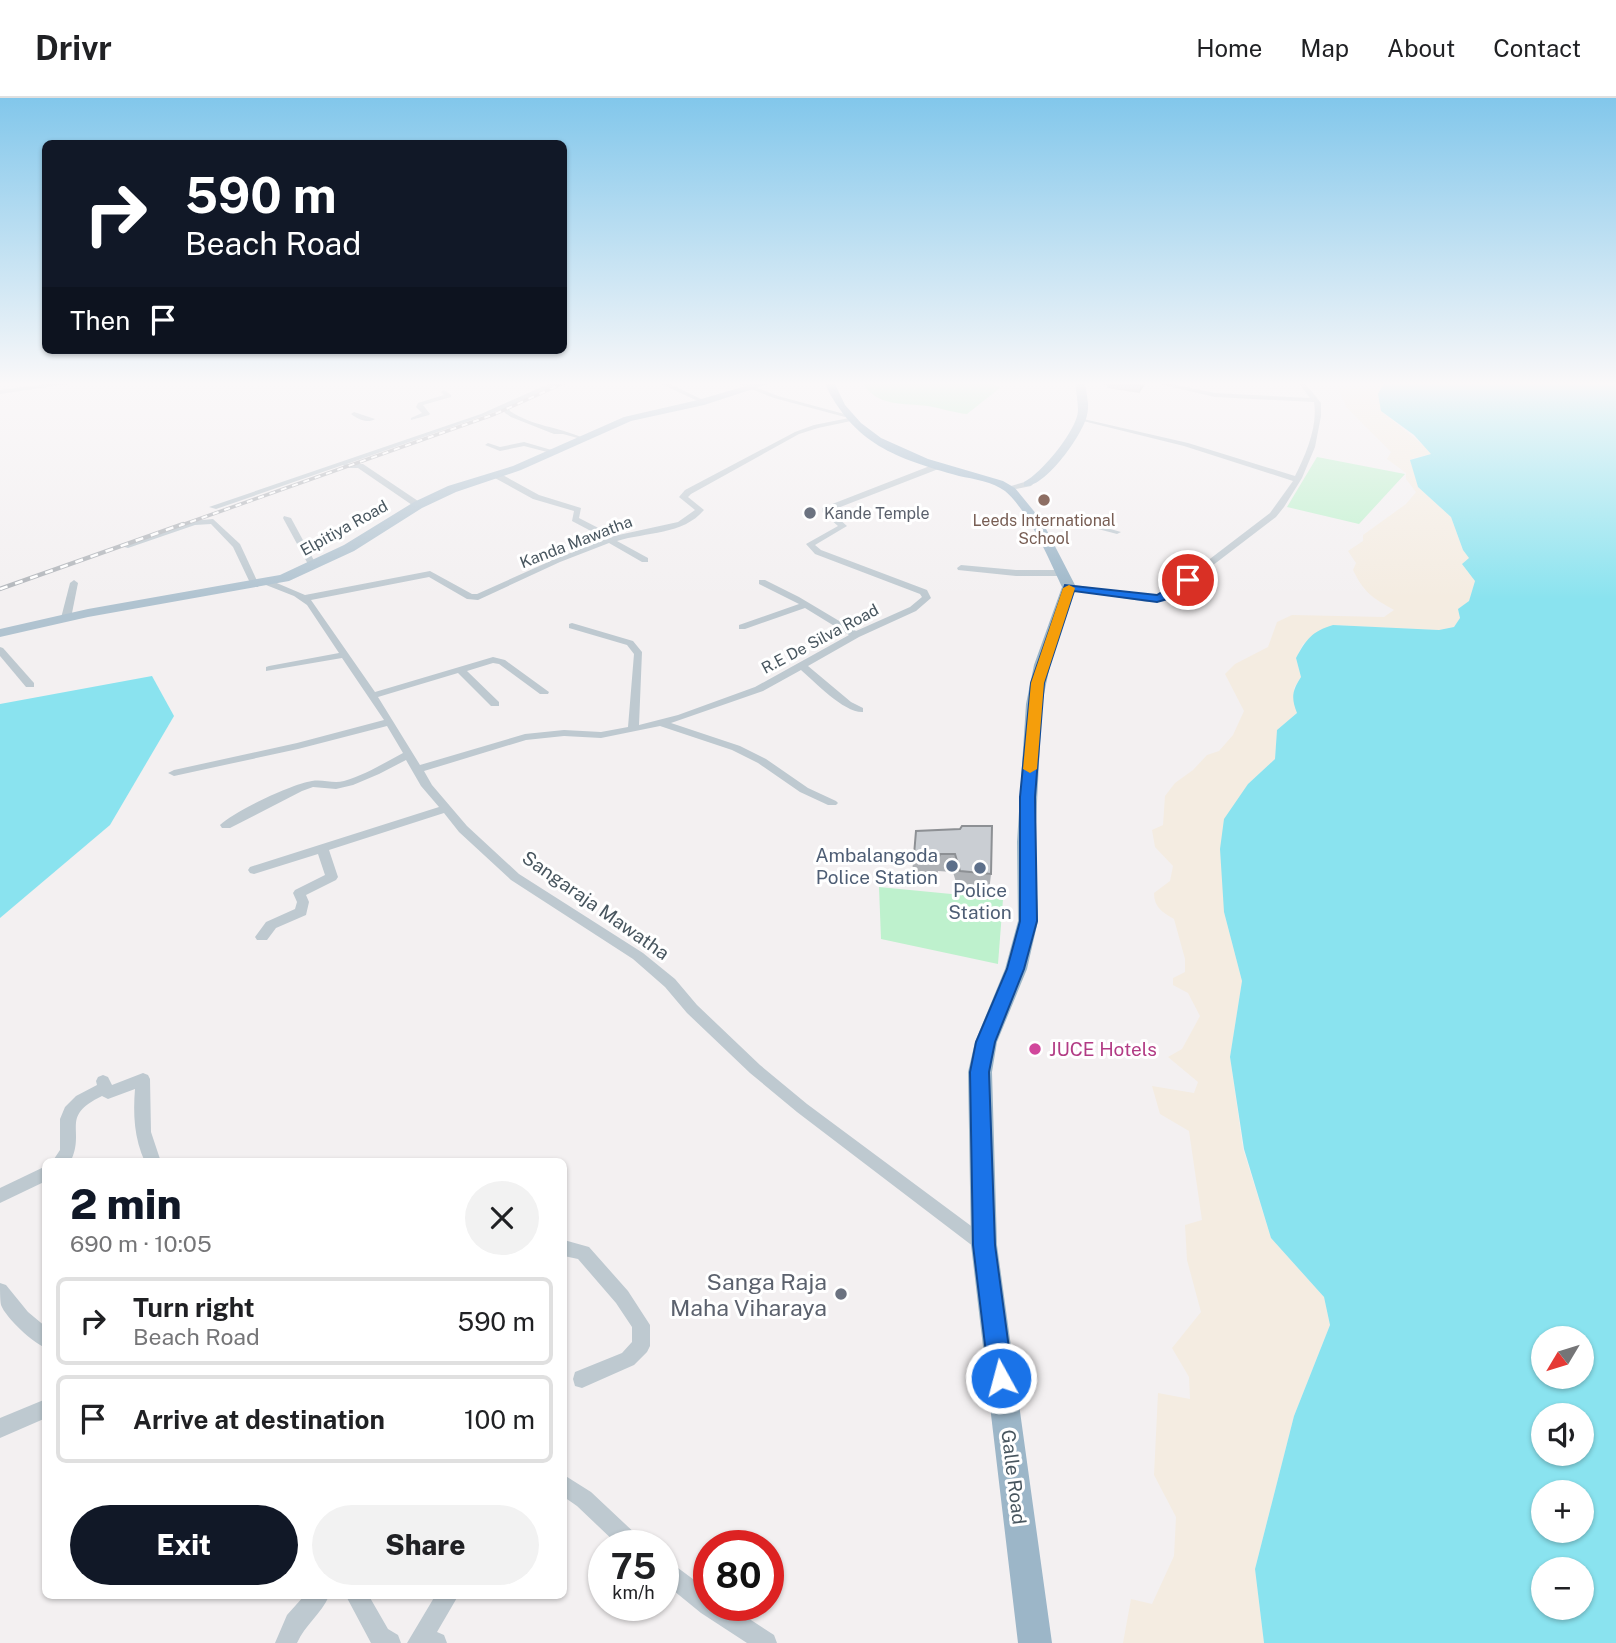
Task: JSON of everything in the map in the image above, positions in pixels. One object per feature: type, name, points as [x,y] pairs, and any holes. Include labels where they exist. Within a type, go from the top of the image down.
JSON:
[{"type":"highway","points":[[901,454],[938,466],[1022,485],[1024,497],[1021,500]]},
{"type":"highway","points":[[958,471],[1008,487],[1021,500],[1027,515],[1036,522],[1066,580]]},
{"type":"highway","name":"Galle Road","points":[[1035,1643],[984,1245],[980,1072],[986,1042],[1025,941],[1028,921],[1028,797],[1034,704],[1066,580]]},
{"type":"main road","name":"Elpitiya Road","points":[[0,633],[66,618],[262,584],[313,566],[372,535],[418,505],[452,489],[496,475],[544,454]]},
{"type":"main road","points":[[1022,485],[1037,480],[1058,454]]},
{"type":"street","points":[[213,507],[372,454]]},
{"type":"street","name":"Kanda Mawatha","points":[[305,598],[430,574],[470,597],[478,597],[612,540],[642,531],[665,529],[685,521],[700,510],[683,496],[758,454]]},
{"type":"street","points":[[1219,454],[1297,476]]},
{"type":"street","points":[[961,568],[1066,580],[1147,599],[1167,596],[1273,515],[1286,501],[1306,454]]},
{"type":"street","points":[[336,467],[360,466],[418,505]]},
{"type":"street","name":"R.E De Silva Road","points":[[417,769],[525,737],[564,733],[601,735],[660,723],[743,696],[856,635],[913,609],[925,600],[927,595],[811,548],[810,544],[843,526],[825,510],[938,466]]},
{"type":"street","points":[[496,475],[536,497],[578,510],[575,519],[645,560]]},
{"type":"street","points":[[125,546],[206,521],[209,517],[234,508]]},
{"type":"street","points":[[1027,515],[1065,518],[1116,532]]},
{"type":"street","points":[[287,518],[313,566]]},
{"type":"street","points":[[206,521],[218,524],[237,546],[262,584],[305,598]]},
{"type":"street","points":[[762,582],[856,635]]},
{"type":"street","points":[[66,618],[74,583]]},
{"type":"street","name":"Sangaraja Mawatha","points":[[305,598],[390,722],[444,809],[515,877],[638,956],[755,1069],[984,1245]]},
{"type":"street","points":[[741,627],[806,605]]},
{"type":"street","points":[[572,626],[630,643],[639,654],[633,730]]},
{"type":"street","points":[[0,650],[30,685]]},
{"type":"street","points":[[269,669],[343,655]]},
{"type":"street","points":[[371,696],[493,660],[502,662],[544,692]]},
{"type":"street","points":[[802,666],[847,704],[859,710]]},
{"type":"street","points":[[461,671],[495,704]]},
{"type":"street","points":[[174,773],[298,746],[390,722]]},
{"type":"street","points":[[660,723],[736,748],[762,761],[804,790],[831,803]]},
{"type":"street","points":[[226,825],[310,784],[334,786],[348,783],[409,754]]},
{"type":"street","points":[[254,870],[444,809]]},
{"type":"street","points":[[262,937],[271,925],[301,912],[303,902],[299,893],[332,877],[323,849]]},
{"type":"street","points":[[65,1158],[69,1147],[68,1115],[75,1106],[103,1085],[108,1093],[143,1079],[141,1116],[151,1158]]},
{"type":"street","points":[[0,1196],[42,1175]]},
{"type":"street","points":[[567,1249],[583,1252],[622,1297],[641,1325],[641,1346],[628,1359],[582,1379]]},
{"type":"street","points":[[0,1292],[42,1335]]},
{"type":"street","points":[[0,1428],[42,1410]]},
{"type":"street","points":[[567,1487],[617,1530]]},
{"type":"street","points":[[679,1581],[693,1592]]},
{"type":"street","points":[[286,1643],[295,1623],[315,1599]]},
{"type":"street","points":[[359,1599],[380,1637],[390,1643]]},
{"type":"street","points":[[418,1643],[445,1599]]},
{"type":"street","points":[[734,1621],[766,1643]]},
{"type":"green space","points":[[1317,457],[1405,474],[1359,524],[1287,507]]},
{"type":"green space","points":[[879,887],[1003,899],[998,964],[881,939]]},
{"type":"sand","points":[[1390,454],[1431,454],[1411,459],[1418,487],[1451,517],[1463,550],[1470,558],[1475,581],[1469,601],[1459,609],[1460,619],[1454,627],[1439,630],[1333,625],[1303,644],[1296,658],[1301,677],[1294,688],[1297,713],[1277,730],[1275,759],[1248,784],[1224,912],[1242,981],[1230,1057],[1243,1149],[1271,1238],[1324,1297],[1330,1325],[1294,1416],[1255,1569],[1264,1643],[1123,1643],[1131,1599],[1152,1604],[1174,1556],[1176,1517],[1154,1475],[1158,1393],[1190,1399],[1189,1377],[1172,1348],[1201,1312],[1187,1260],[1185,1225],[1202,1220],[1189,1131],[1160,1114],[1152,1086],[1194,1093],[1198,1082],[1168,1057],[1182,1049],[1200,1016],[1188,993],[1173,985],[1173,978],[1185,972],[1185,959],[1174,919],[1160,909],[1155,902],[1154,893],[1170,881],[1173,866],[1155,847],[1152,830],[1163,825],[1165,796],[1175,783],[1207,755],[1219,751],[1233,735],[1244,711],[1225,674],[1235,664],[1268,647],[1277,622],[1292,615],[1384,617],[1394,610],[1365,590],[1353,570],[1356,563],[1348,551],[1363,541],[1363,535],[1406,504],[1416,492],[1406,479],[1406,473],[1387,459]]},
{"type":"water","points":[[1431,454],[1616,454],[1616,1643],[1264,1643],[1255,1569],[1294,1416],[1330,1325],[1324,1297],[1271,1238],[1244,1149],[1230,1057],[1242,981],[1224,912],[1220,849],[1224,819],[1248,784],[1275,759],[1277,730],[1297,713],[1293,695],[1301,677],[1296,658],[1310,637],[1333,625],[1439,630],[1454,627],[1460,618],[1458,609],[1469,601],[1475,581],[1462,564],[1469,558],[1463,550],[1451,517],[1418,487],[1410,460]]},
{"type":"water","points":[[152,676],[174,716],[110,825],[0,918],[0,704]]},
{"type":"building","points":[[962,826],[992,826],[991,874],[960,871],[955,854],[940,854],[939,857],[914,855],[916,831],[960,829]]},
{"type":"railway","points":[[179,526],[382,454]]},
{"type":"railway","points":[[0,589],[183,524]]},
{"type":"slow traffic","points":[[1030,769],[1038,683],[1069,588]]},
{"type":"place","name":"Leeds International School","points":[[1044,500]]},
{"type":"place","name":"Kande Temple","points":[[810,513]]},
{"type":"place","name":"Ambalangoda Police Station","points":[[952,866]]},
{"type":"place","name":"Police Station","points":[[980,868]]},
{"type":"place","name":"JUCE Hotels","points":[[1035,1049]]},
{"type":"place","name":"Sanga Raja Maha Viharaya","points":[[841,1294]]},
{"type":"route","points":[[1001,1378],[984,1245],[980,1072],[986,1042],[1025,941],[1028,921],[1028,797],[1034,704],[1042,665],[1069,587],[1147,599],[1167,596],[1188,580]]}]
